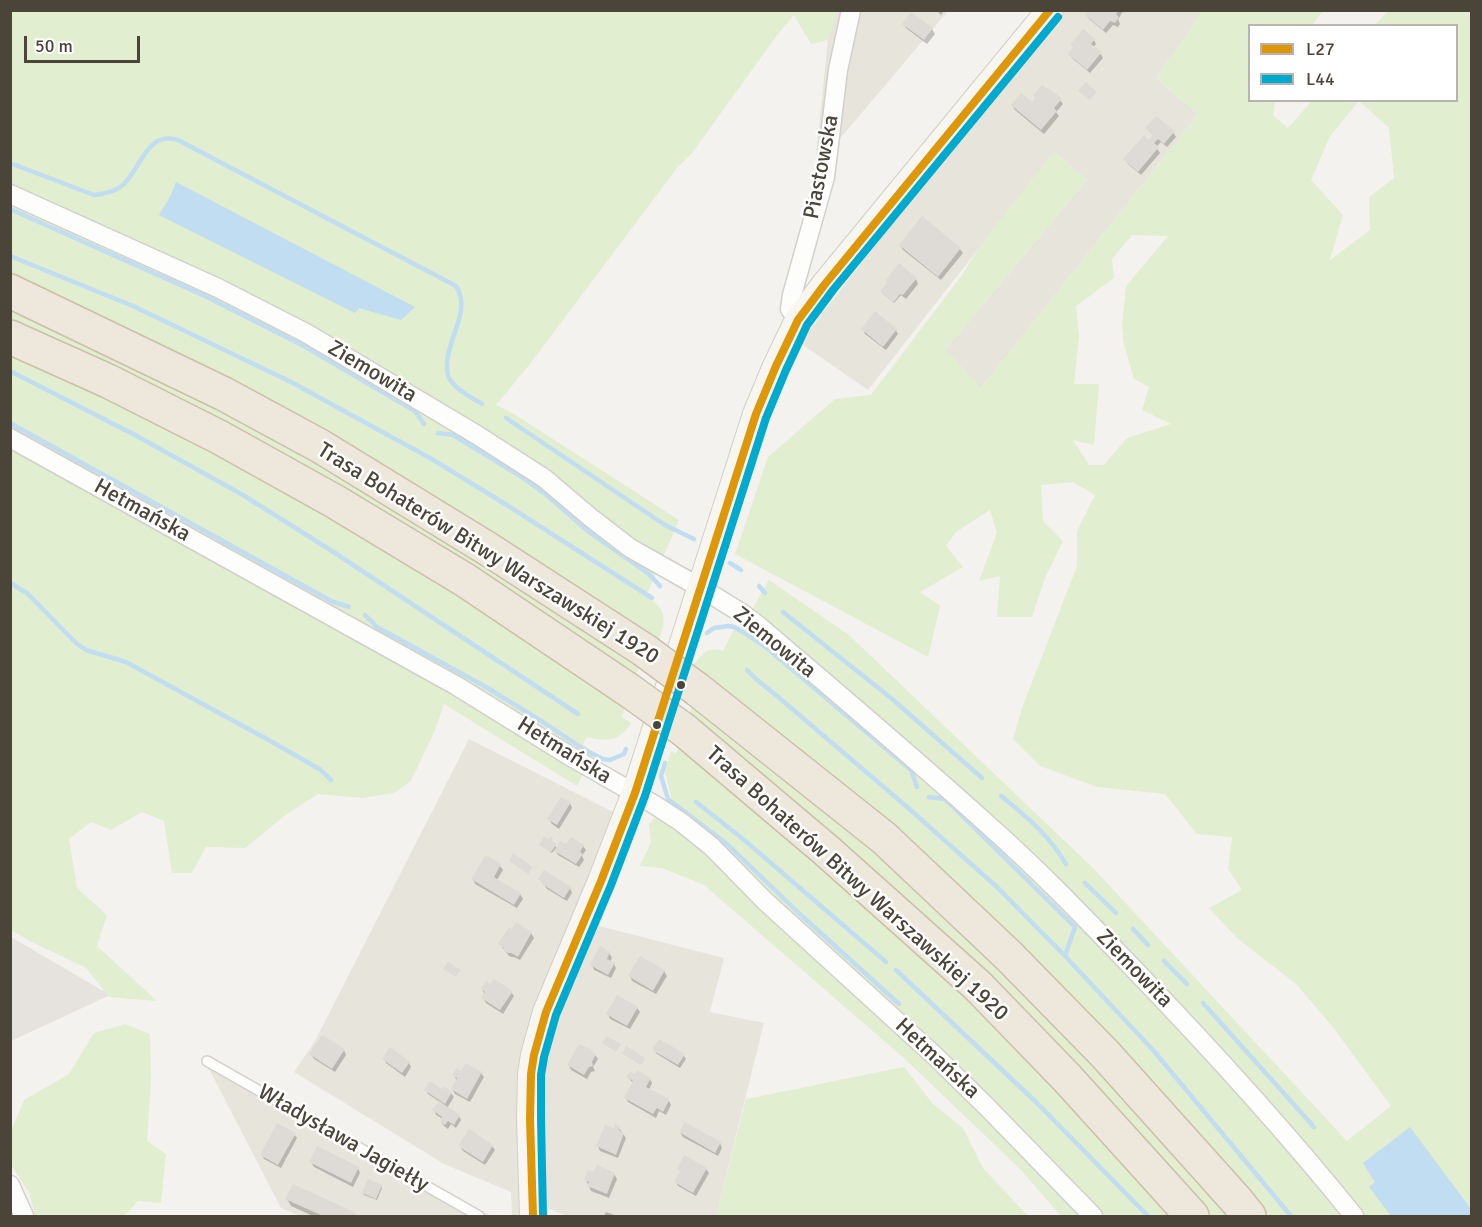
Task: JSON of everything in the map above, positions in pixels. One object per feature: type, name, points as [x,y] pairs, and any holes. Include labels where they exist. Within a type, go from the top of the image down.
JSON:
[{"type":"highway","name":"Trasa Bohaterów Bitwy Warszawskiej 1920","points":[[10,291],[224,394],[320,446],[488,549],[644,650],[698,690],[884,838],[1009,956],[1104,1053],[1249,1216]]},
{"type":"highway","name":"Trasa Bohaterów Bitwy Warszawskiej 1920","points":[[10,337],[108,381],[209,432],[334,501],[465,580],[684,730],[826,851],[978,986],[1068,1079],[1192,1216]]},
{"type":"street","name":"Piastowska","points":[[798,320],[790,309],[792,295],[825,177],[838,70],[851,10]]},
{"type":"street","points":[[533,1216],[531,1074],[546,1012],[635,794],[756,414],[776,366],[798,320],[832,275],[1050,10]]},
{"type":"street","name":"Ziemowita","points":[[10,194],[218,288],[306,333],[477,435],[544,478],[590,518],[630,548],[743,614],[915,759],[995,831],[1106,940],[1264,1108],[1353,1216]]},
{"type":"street","name":"Hetmańska","points":[[10,438],[457,686],[669,814],[711,846],[765,901],[935,1056],[1094,1216]]},
{"type":"street","points":[[10,1185],[24,1216]]},
{"type":"lane","name":"Władysława Jagiełły","points":[[207,1061],[479,1216]]},
{"type":"shaded area","points":[[837,11],[948,11],[843,135],[816,155],[828,40]]},
{"type":"shaded area","points":[[1065,11],[1203,11],[1156,78],[1198,114],[981,388],[945,350],[1087,180],[1054,152],[868,390],[800,343],[922,184]]},
{"type":"shaded area","points":[[469,739],[639,825],[599,926],[724,958],[710,1012],[764,1023],[716,1216],[567,1216],[542,1206],[542,1216],[512,1216],[511,1192],[444,1164],[294,1072],[315,1041]]},
{"type":"shaded area","points":[[11,937],[110,995],[11,1041]]},
{"type":"shaded area","points":[[206,1063],[491,1216],[300,1216],[281,1208]]},
{"type":"green space","points":[[11,11],[837,11],[828,40],[811,44],[794,15],[692,153],[677,168],[530,364],[496,405],[514,414],[679,520],[646,596],[662,611],[664,622],[658,643],[649,637],[622,717],[631,723],[622,734],[612,739],[601,740],[587,737],[583,744],[594,753],[577,786],[444,704],[435,730],[411,781],[394,793],[362,798],[318,794],[287,814],[245,848],[206,847],[192,873],[172,873],[164,821],[142,812],[111,830],[91,822],[69,839],[77,888],[107,915],[97,946],[157,1001],[109,997],[86,968],[11,930]]},
{"type":"green space","points":[[1203,11],[1323,11],[1313,24],[1248,24],[1248,102],[1275,102],[1273,115],[1288,128],[1311,102],[1358,102],[1330,136],[1311,180],[1343,215],[1330,260],[1370,230],[1369,197],[1394,178],[1389,128],[1360,102],[1458,102],[1458,24],[1376,24],[1388,11],[1471,11],[1471,1216],[1061,1216],[1020,1169],[905,1059],[704,885],[662,868],[640,866],[651,842],[649,824],[671,797],[665,772],[671,751],[676,754],[702,676],[692,667],[708,651],[723,651],[733,631],[741,629],[769,580],[849,635],[1093,868],[1347,1141],[1391,1106],[1332,1026],[1296,984],[1237,938],[1209,908],[1242,890],[1228,869],[1232,837],[1197,834],[1165,794],[1097,787],[1040,766],[1013,739],[1022,708],[1077,566],[1077,531],[1095,495],[1073,482],[1041,485],[1043,521],[1063,541],[1045,578],[1032,617],[997,617],[1000,576],[979,581],[997,533],[990,510],[956,532],[946,546],[963,567],[920,592],[940,606],[928,657],[735,554],[768,457],[835,399],[871,395],[962,275],[984,240],[1054,152],[1087,180],[945,350],[981,388],[1198,114],[1156,78]],"holes":[[[1132,235],[1168,236],[1126,286],[1122,326],[1124,344],[1134,379],[1149,387],[1142,410],[1171,424],[1127,438],[1104,465],[1089,465],[1073,440],[1094,445],[1099,384],[1074,384],[1079,337],[1076,306],[1114,278],[1112,259]]]},
{"type":"green space","points":[[125,1024],[150,1034],[151,1081],[147,1141],[166,1154],[161,1203],[138,1201],[124,1216],[35,1216],[30,1194],[11,1165],[11,1131],[24,1100],[69,1074],[94,1033]]},
{"type":"green space","points":[[904,1067],[933,1104],[963,1128],[983,1168],[1028,1216],[716,1216],[746,1099]]},
{"type":"water","points":[[176,182],[415,307],[401,320],[359,308],[355,313],[159,215]]},
{"type":"water","points":[[1410,1127],[1471,1209],[1471,1216],[1391,1216],[1369,1187],[1375,1182],[1363,1163]]},
{"type":"building","points":[[1088,10],[1119,10],[1116,14],[1118,19],[1115,23],[1110,21],[1103,30],[1085,15]]},
{"type":"building","points":[[911,12],[933,28],[924,40],[902,24]]},
{"type":"building","points":[[1083,29],[1095,39],[1091,44],[1102,52],[1087,70],[1068,54],[1073,47],[1070,45]]},
{"type":"building","points":[[1086,82],[1097,92],[1090,100],[1078,91]]},
{"type":"building","points":[[1042,85],[1062,99],[1054,108],[1057,111],[1041,130],[1011,105],[1021,93],[1032,102],[1035,98],[1033,96]]},
{"type":"building","points":[[1156,116],[1175,131],[1164,144],[1158,139],[1154,143],[1159,147],[1138,172],[1123,159],[1144,135],[1149,140],[1153,135],[1145,128]]},
{"type":"building","points":[[922,216],[961,248],[938,277],[899,245]]},
{"type":"building","points":[[899,263],[917,278],[893,303],[880,291]]},
{"type":"building","points":[[875,311],[897,329],[883,347],[861,329]]},
{"type":"building","points":[[561,797],[571,802],[557,825],[547,819]]},
{"type":"building","points":[[544,836],[548,839],[553,838],[552,841],[557,844],[551,852],[539,845]]},
{"type":"building","points":[[571,837],[584,845],[580,852],[583,854],[576,864],[554,851],[560,841],[566,844]]},
{"type":"building","points":[[513,853],[533,867],[528,874],[509,861]]},
{"type":"building","points":[[486,855],[501,864],[494,877],[521,893],[514,905],[471,879]]},
{"type":"building","points":[[544,870],[571,887],[564,898],[538,879]]},
{"type":"building","points":[[516,922],[532,932],[518,957],[504,951],[504,948],[498,944],[509,927],[512,929]]},
{"type":"building","points":[[600,946],[610,952],[607,959],[615,963],[608,975],[590,965]]},
{"type":"building","points":[[640,956],[665,970],[653,991],[628,976]]},
{"type":"building","points":[[448,962],[461,970],[456,977],[443,969]]},
{"type":"building","points":[[494,979],[513,991],[500,1010],[481,998],[485,992],[481,989],[486,981],[490,984]]},
{"type":"building","points":[[617,995],[638,1007],[627,1026],[606,1014]]},
{"type":"building","points":[[322,1035],[345,1049],[332,1069],[309,1054]]},
{"type":"building","points":[[607,1036],[621,1044],[616,1052],[602,1043]]},
{"type":"building","points":[[659,1039],[685,1054],[678,1065],[652,1050]]},
{"type":"building","points":[[579,1044],[596,1054],[592,1062],[593,1066],[589,1067],[584,1075],[567,1065]]},
{"type":"building","points":[[626,1046],[645,1058],[641,1065],[622,1054]]},
{"type":"building","points":[[390,1047],[410,1062],[402,1073],[382,1059]]},
{"type":"building","points":[[466,1063],[482,1072],[467,1099],[451,1089],[457,1078],[452,1075],[457,1068],[461,1071]]},
{"type":"building","points":[[637,1070],[651,1078],[646,1087],[670,1099],[663,1112],[657,1108],[653,1114],[624,1098],[633,1081],[626,1077],[630,1071],[635,1074]]},
{"type":"building","points":[[430,1081],[452,1092],[445,1104],[424,1090]]},
{"type":"building","points":[[439,1101],[460,1115],[454,1125],[448,1121],[445,1125],[440,1122],[442,1117],[432,1110]]},
{"type":"building","points":[[685,1122],[721,1142],[715,1153],[679,1132]]},
{"type":"building","points":[[277,1123],[296,1133],[278,1165],[260,1155]]},
{"type":"building","points":[[615,1124],[620,1126],[619,1130],[624,1133],[616,1155],[596,1146],[605,1125],[614,1128]]},
{"type":"building","points":[[469,1129],[493,1145],[483,1162],[458,1146]]},
{"type":"building","points":[[317,1146],[359,1167],[351,1183],[309,1162]]},
{"type":"building","points":[[684,1155],[707,1168],[693,1193],[674,1182],[680,1171],[677,1169]]},
{"type":"building","points":[[597,1165],[615,1173],[607,1194],[587,1186],[589,1182],[584,1180],[588,1170],[593,1172]]},
{"type":"building","points":[[368,1179],[382,1185],[376,1199],[362,1193]]},
{"type":"building","points":[[293,1184],[356,1213],[354,1216],[323,1216],[285,1199]]},
{"type":"waterway","points":[[10,163],[98,195],[121,187],[152,145],[168,139],[178,140],[456,286],[461,305],[448,354],[448,375],[460,390],[482,404]]},
{"type":"waterway","points":[[10,209],[205,296],[302,345],[415,411],[424,424]]},
{"type":"waterway","points":[[10,256],[133,306],[291,382],[430,458],[652,598]]},
{"type":"waterway","points":[[10,371],[135,435],[243,495],[332,551],[578,714]]},
{"type":"waterway","points":[[506,418],[665,525],[694,539]]},
{"type":"waterway","points":[[10,423],[331,601],[349,607]]},
{"type":"waterway","points":[[438,433],[453,435],[522,477],[548,496],[589,532],[649,574],[660,586]]},
{"type":"waterway","points":[[730,563],[741,570]]},
{"type":"waterway","points":[[10,583],[27,593],[76,643],[86,650],[126,662],[321,770],[331,780]]},
{"type":"waterway","points":[[759,586],[765,593]]},
{"type":"waterway","points":[[783,612],[891,698],[982,778]]},
{"type":"waterway","points":[[365,615],[377,627],[486,687],[585,750],[610,760],[624,754],[626,749]]},
{"type":"waterway","points":[[707,633],[714,628],[734,627],[767,648],[911,770],[917,787]]},
{"type":"waterway","points":[[747,670],[997,887],[1153,1050],[1291,1216]]},
{"type":"waterway","points":[[665,763],[661,776],[668,799],[727,844],[899,1004]]},
{"type":"waterway","points":[[1001,796],[1045,835],[1066,864]]},
{"type":"waterway","points":[[929,797],[945,799],[1075,927],[1065,956]]},
{"type":"waterway","points":[[696,802],[743,839],[886,962]]},
{"type":"waterway","points":[[1085,883],[1116,913]]},
{"type":"waterway","points":[[1133,929],[1148,945]]},
{"type":"waterway","points":[[1164,961],[1187,984]]},
{"type":"waterway","points":[[896,970],[1036,1102],[1148,1216]]},
{"type":"waterway","points":[[1203,1003],[1314,1127]]},
{"type":"transit line","name":"L27","points":[[533,1216],[531,1074],[546,1012],[635,793],[756,414],[776,366],[798,320],[825,284],[1050,10]]},
{"type":"transit line","name":"L44","points":[[543,1216],[541,1075],[556,1015],[611,885],[645,796],[766,418],[786,370],[807,325],[833,290],[1058,17]]}]
